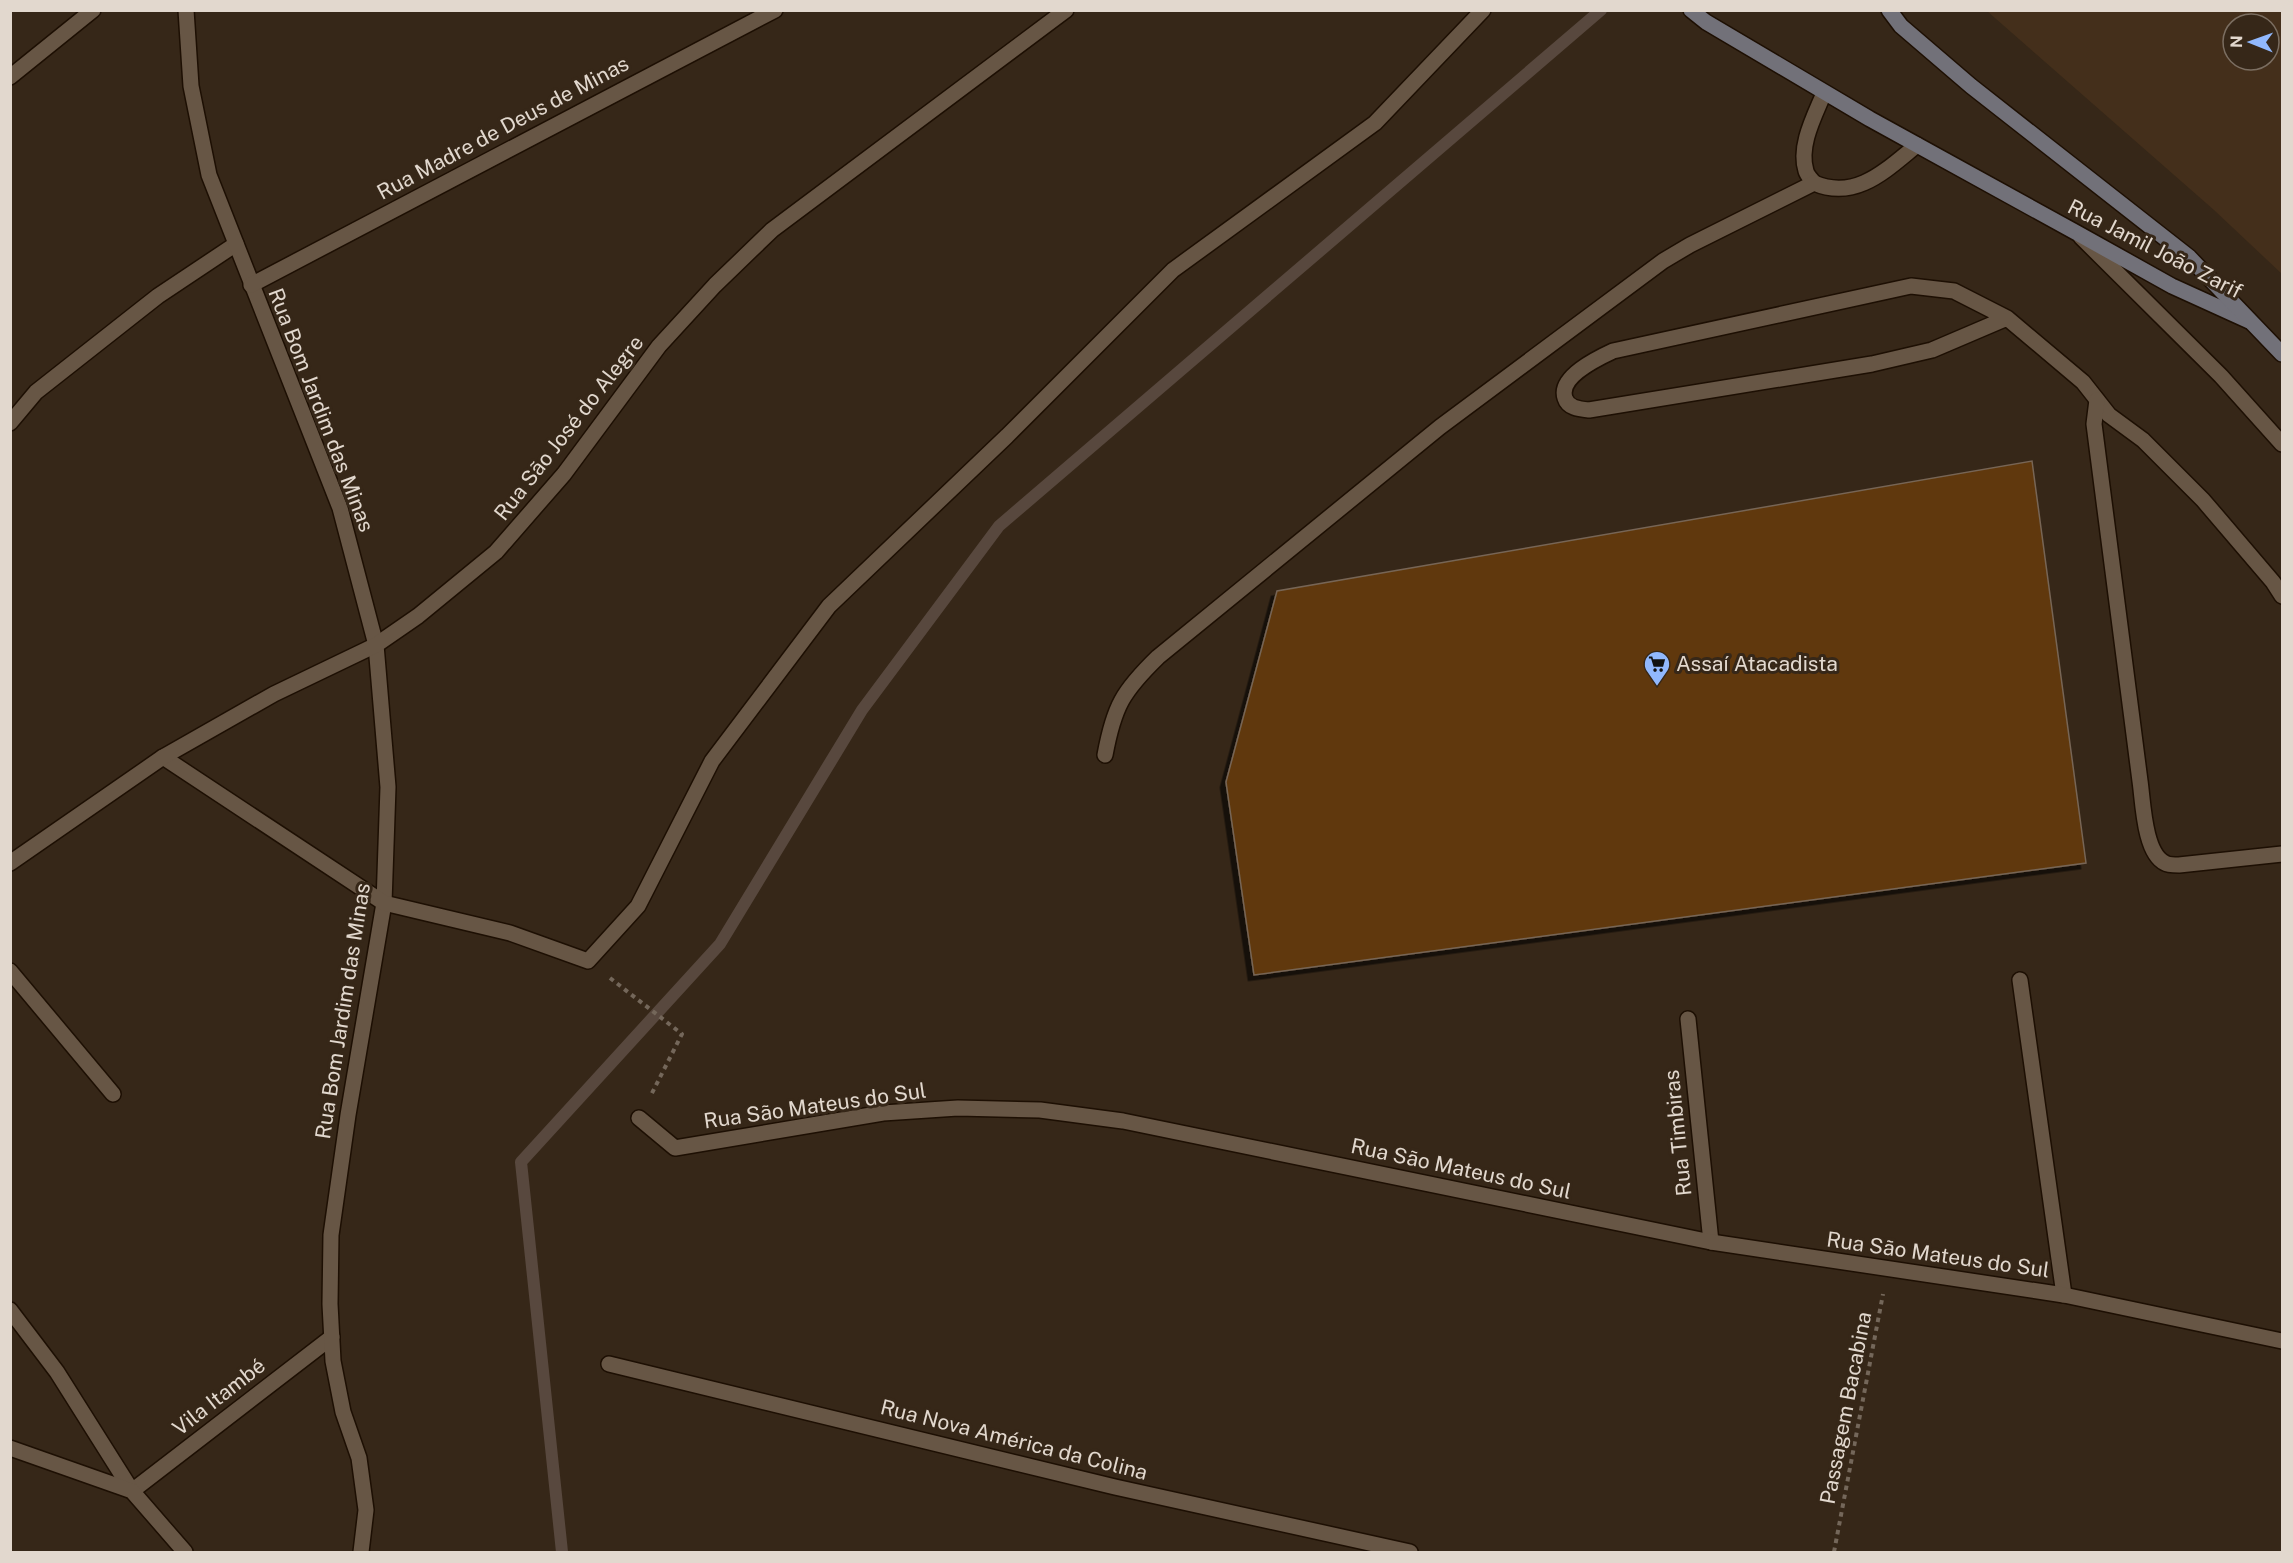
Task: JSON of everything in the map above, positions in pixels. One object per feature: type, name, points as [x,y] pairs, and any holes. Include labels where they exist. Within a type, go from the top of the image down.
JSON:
[{"type":"main road","name":"Rua Jamil João Zarif","points":[[1691,10],[1706,22],[1824,93],[1917,145],[2172,286],[2249,321]]},
{"type":"main road","name":"Rua Jamil João Zarif","points":[[1889,10],[1901,26],[1971,86],[2189,257],[2249,321]]},
{"type":"main road","points":[[2249,321],[2283,354]]},
{"type":"street","points":[[10,77],[93,10]]},
{"type":"street","name":"Rua Bom Jardim das Minas","points":[[186,10],[191,86],[209,175],[340,508],[376,645],[388,787],[384,903],[348,1115],[331,1235],[330,1304],[333,1361],[343,1412],[359,1458],[366,1510],[361,1552]]},
{"type":"street","name":"Rua Madre de Deus de Minas","points":[[251,285],[775,10]]},
{"type":"street","name":"Rua São José do Alegre","points":[[10,862],[163,757],[274,694],[376,645],[418,616],[496,552],[564,474],[659,346],[715,285],[772,230],[1066,10]]},
{"type":"street","points":[[163,757],[384,903],[510,933],[588,962],[638,906],[712,761],[829,606],[1007,436],[1173,270],[1375,123],[1483,10]]},
{"type":"street","points":[[1824,93],[1809,132],[1804,153],[1806,172],[1814,183],[1830,189],[1848,189],[1865,183],[1917,145]]},
{"type":"street","points":[[1105,755],[1110,727],[1120,700],[1137,678],[1167,650],[1440,427],[1663,261],[1690,245],[1814,183]]},
{"type":"street","points":[[2077,233],[2221,376],[2283,444]]},
{"type":"street","points":[[10,423],[36,392],[158,296],[236,244]]},
{"type":"street","points":[[2007,318],[1932,351],[1872,364],[1588,410],[1578,409],[1568,404],[1564,396],[1565,386],[1572,376],[1598,358],[1613,351],[1911,286],[1954,291],[2007,318],[2083,382],[2109,415],[2143,440],[2203,500],[2283,596]]},
{"type":"street","points":[[2097,400],[2094,424],[2140,781],[2148,836],[2154,853],[2165,863],[2179,865],[2283,854]]},
{"type":"street","points":[[10,971],[113,1094]]},
{"type":"street","points":[[2020,980],[2064,1295]]},
{"type":"street","name":"Rua Timbiras","points":[[1688,1019],[1711,1242]]},
{"type":"street","name":"Rua São Mateus do Sul","points":[[639,1118],[675,1148],[883,1113],[958,1108],[1040,1110],[1123,1121],[1711,1242],[2064,1295],[2283,1341]]},
{"type":"street","points":[[10,1310],[57,1372],[132,1491],[185,1552]]},
{"type":"street","name":"Vila Itambé","points":[[132,1491],[332,1337]]},
{"type":"street","name":"Rua Nova América da Colina","points":[[609,1364],[1115,1487],[1410,1552]]},
{"type":"street","points":[[10,1448],[132,1491]]},
{"type":"path","points":[[588,962],[682,1034],[639,1118]]},
{"type":"path","name":"Passagem Bacabina","points":[[1834,1552],[1888,1270]]},
{"type":"shaded area","points":[[1987,11],[2282,11],[2282,274],[2214,210]]},
{"type":"building","name":"Assaí Atacadista","points":[[2032,461],[2086,863],[1254,975],[1226,782],[1277,591]]},
{"type":"waterway","points":[[562,1552],[521,1162],[720,944],[862,710],[999,526],[1601,10]]},
{"type":"place","name":"Assaí Atacadista","points":[[1657,687]]}]
